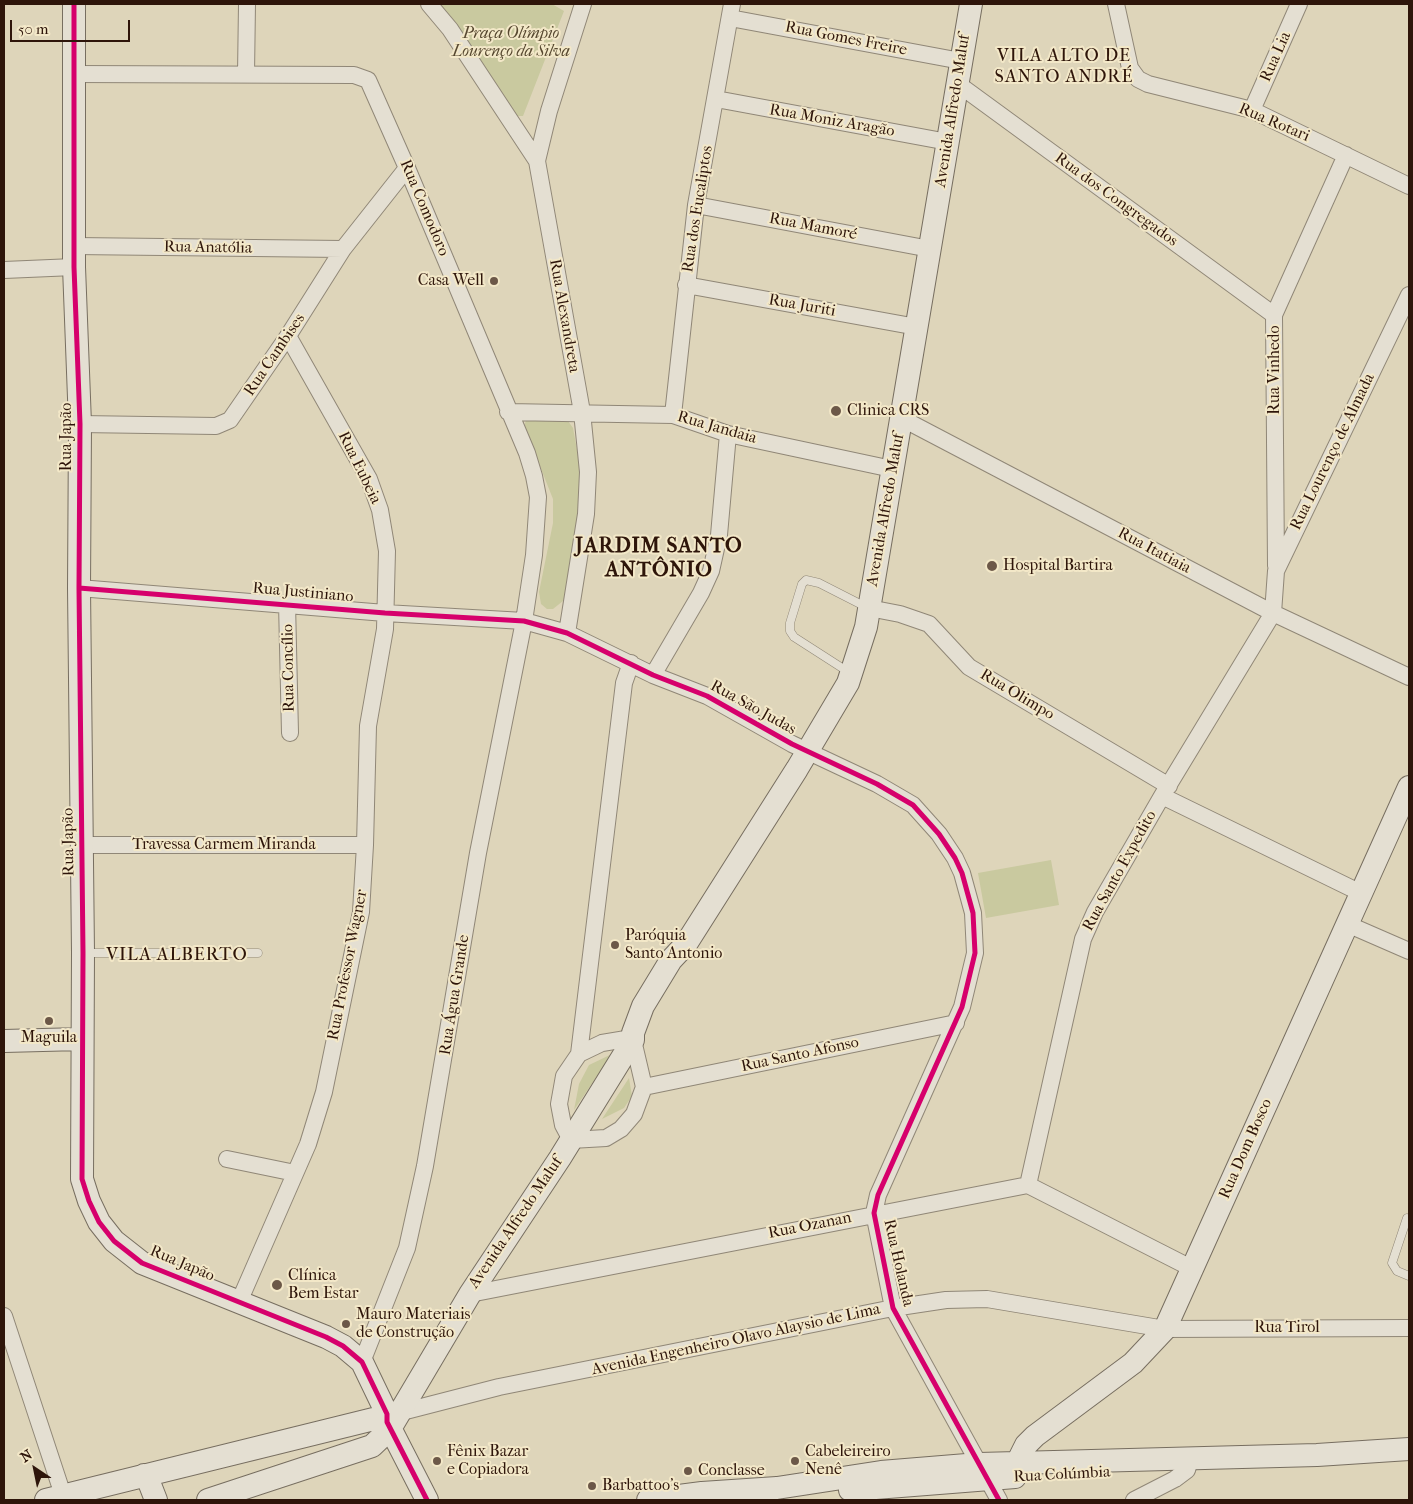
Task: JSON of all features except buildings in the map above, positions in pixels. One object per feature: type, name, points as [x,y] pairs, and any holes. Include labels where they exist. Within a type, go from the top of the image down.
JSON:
[{"type":"main road","name":"Rua Japão","points":[[74,4],[74,256],[80,424],[79,588],[83,953],[81,1039],[82,1179],[89,1201],[99,1222],[114,1241],[142,1262],[326,1337],[343,1346],[362,1362],[392,1419],[427,1500]]},
{"type":"main road","name":"Avenida Alfredo Maluf","points":[[392,1419],[676,972],[686,944],[807,752],[851,674],[869,608],[918,327],[971,4]]},
{"type":"main road","name":"Rua Dom Bosco","points":[[1018,1462],[1026,1445],[1034,1436],[1132,1363],[1165,1329],[1409,787]]},
{"type":"main road","points":[[4,1041],[81,1039]]},
{"type":"main road","name":"Avenida Engenheiro Olavo Alaysio de Lima","points":[[54,1498],[144,1474],[392,1419]]},
{"type":"main road","name":"Avenida Engenheiro Olavo Alaysio de Lima","points":[[208,1500],[372,1446],[392,1419]]},
{"type":"main road","name":"Rua Colúmbia","points":[[648,1500],[702,1492],[777,1488],[881,1472],[992,1481],[1189,1463],[1409,1449]]},
{"type":"main road","name":"Rua Colúmbia","points":[[992,1481],[1018,1462],[1189,1463]]},
{"type":"main road","points":[[144,1474],[150,1482],[156,1500]]},
{"type":"street","points":[[246,74],[247,4]]},
{"type":"street","points":[[429,4],[450,29],[537,161]]},
{"type":"street","name":"Rua Alexandreta","points":[[567,633],[588,493],[582,412],[537,161],[549,112],[583,4]]},
{"type":"street","name":"Rua Rotari","points":[[1116,4],[1127,59],[1134,76],[1148,84],[1252,110],[1409,186]]},
{"type":"street","name":"Rua Lia","points":[[1252,110],[1299,4]]},
{"type":"street","name":"Rua Gomes Freire","points":[[731,11],[961,61]]},
{"type":"street","name":"Rua dos Eucaliptos","points":[[673,415],[696,205],[731,11]]},
{"type":"street","name":"Rua Comodoro","points":[[74,74],[354,75],[364,77],[371,84],[408,168],[508,412],[527,453],[538,498],[534,555],[524,621]]},
{"type":"street","name":"Rua dos Congregados","points":[[958,84],[1274,315]]},
{"type":"street","name":"Rua Moniz Aragão","points":[[716,99],[948,142]]},
{"type":"street","name":"Rua Vinhedo","points":[[1276,571],[1274,315],[1346,155]]},
{"type":"street","name":"Rua Cambises","points":[[80,424],[216,426],[226,423],[234,416],[288,336],[343,249],[408,168]]},
{"type":"street","name":"Rua Mamoré","points":[[696,205],[930,249]]},
{"type":"street","name":"Rua Anatólia","points":[[4,270],[74,256],[343,249]]},
{"type":"street","name":"Rua Juriti","points":[[686,285],[918,327]]},
{"type":"street","name":"Rua Lourenço de Almada","points":[[1273,613],[1276,571],[1409,295]]},
{"type":"street","name":"Rua Eubeia","points":[[288,336],[368,479],[380,510],[387,550],[385,613]]},
{"type":"street","name":"Rua Jandaia","points":[[508,412],[673,415],[728,434],[892,470]]},
{"type":"street","name":"Rua Itatiaia","points":[[901,418],[1273,613],[1409,677]]},
{"type":"street","points":[[653,675],[702,593],[711,571],[718,535],[728,434]]},
{"type":"street","name":"Rua Justiniano","points":[[79,588],[288,603],[385,613],[524,621],[567,633]]},
{"type":"street","name":"Rua Concílio","points":[[288,603],[290,733]]},
{"type":"street","name":"Rua Olimpo","points":[[869,608],[900,614],[928,624],[969,667],[1165,790],[1361,893]]},
{"type":"street","name":"Rua Professor Wagner","points":[[240,1302],[313,1131],[326,1083],[361,912],[366,845],[368,726],[385,629],[385,613]]},
{"type":"street","name":"Rua Santo Expedito","points":[[1028,1185],[1083,939],[1095,912],[1165,790],[1273,613]]},
{"type":"street","name":"Rua Água Grande","points":[[362,1362],[407,1248],[444,1061],[478,853],[524,621]]},
{"type":"street","name":"Rua São Judas","points":[[567,633],[653,675],[707,696],[807,752],[877,784],[913,806],[939,834],[955,858],[966,883],[975,933],[971,975],[956,1023]]},
{"type":"street","points":[[579,1054],[602,1044],[633,1037],[644,1087],[634,1114],[621,1129],[606,1138],[571,1140],[563,1125],[559,1104],[564,1076],[579,1054],[624,683],[631,663]]},
{"type":"street","name":"Travessa Carmem Miranda","points":[[82,845],[366,845]]},
{"type":"street","points":[[1347,924],[1409,951]]},
{"type":"street","name":"Rua Santo Afonso","points":[[644,1087],[956,1023]]},
{"type":"street","name":"Rua Holanda","points":[[956,1023],[878,1195],[874,1213],[893,1308],[992,1481]]},
{"type":"street","points":[[227,1159],[295,1173]]},
{"type":"street","points":[[1028,1185],[1192,1269]]},
{"type":"street","name":"Rua Ozanan","points":[[470,1294],[874,1213],[1028,1185]]},
{"type":"street","name":"Avenida Engenheiro Olavo Alaysio de Lima","points":[[392,1419],[499,1388],[893,1308],[946,1300],[986,1299],[1165,1329]]},
{"type":"street","points":[[4,1316],[54,1498]]},
{"type":"street","name":"Rua Tirol","points":[[1165,1329],[1409,1328]]},
{"type":"street","points":[[1134,1500],[1175,1479],[1189,1463]]},
{"type":"lane","points":[[851,674],[794,638],[790,631],[790,623],[802,584],[806,580],[819,583],[869,608]]},
{"type":"lane","points":[[83,953],[258,953]]},
{"type":"lane","points":[[1407,1218],[1392,1263],[1397,1271],[1409,1276]]},
{"type":"green space","name":"Praça Olímpio Lourenço da Silva","points":[[435,4],[552,4],[564,11],[523,116],[513,116]]},
{"type":"green space","points":[[527,418],[568,421],[573,428],[578,455],[580,476],[578,514],[567,590],[563,601],[553,609],[547,609],[541,604],[539,592],[553,523],[553,499],[524,426]]},
{"type":"green space","points":[[1051,860],[1059,905],[986,918],[978,873]]},
{"type":"green space","points":[[612,1054],[574,1110],[579,1084],[589,1065]]},
{"type":"green space","points":[[629,1078],[632,1096],[624,1108],[602,1119]]},
{"type":"cycle path","points":[[74,4],[74,267],[80,424],[79,588],[83,953],[82,1179],[89,1201],[99,1222],[114,1241],[142,1263],[326,1337],[343,1346],[362,1362],[387,1414],[387,1422],[427,1500]]},
{"type":"cycle path","points":[[79,588],[385,613],[524,621],[567,633],[653,675],[707,696],[792,744],[877,784],[913,805],[939,834],[955,858],[962,873],[973,913],[975,953],[962,1007],[878,1195],[874,1213],[893,1308],[999,1500]]},
{"type":"place","name":"Casa Well","points":[[494,281]]},
{"type":"place","name":"Clinica CRS","points":[[836,411]]},
{"type":"place","name":"Hospital Bartira","points":[[992,566]]},
{"type":"place","name":"Paróquia Santo Antonio","points":[[615,945]]},
{"type":"place","name":"Maguila","points":[[49,1021]]},
{"type":"place","name":"Clínica Bem Estar","points":[[277,1285]]},
{"type":"place","name":"Mauro Materiais de Construção","points":[[346,1324]]},
{"type":"place","name":"Fênix Bazar e Copiadora","points":[[437,1461]]},
{"type":"place","name":"Cabeleireiro Nenê","points":[[795,1461]]},
{"type":"place","name":"Conclasse","points":[[688,1471]]},
{"type":"place","name":"Barbattoo's","points":[[592,1486]]},
{"type":"district","name":"VILA ALTO DE SANTO ANDRÉ","points":[[1064,67]]},
{"type":"district","name":"JARDIM SANTO ANTÔNIO","points":[[659,559]]},
{"type":"district","name":"VILA ALBERTO","points":[[177,956]]}]
